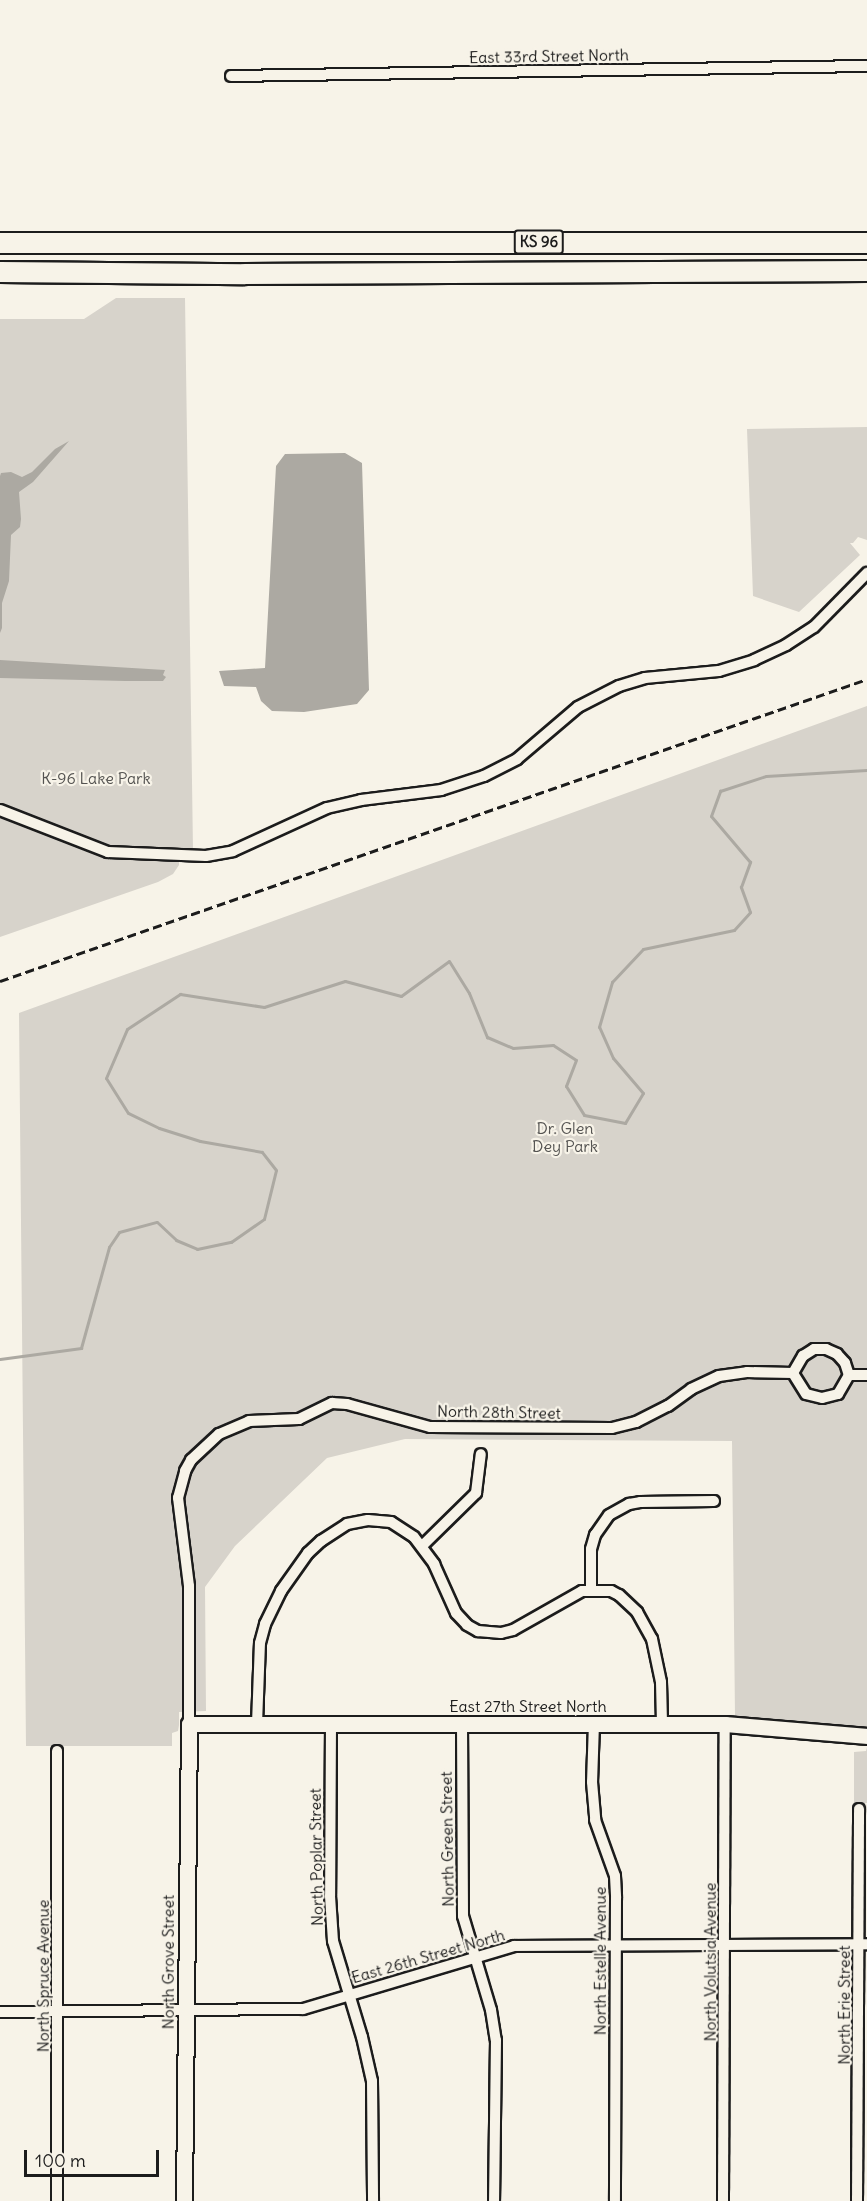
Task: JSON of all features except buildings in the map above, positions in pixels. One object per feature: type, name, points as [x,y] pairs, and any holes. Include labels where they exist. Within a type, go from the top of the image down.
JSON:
[{"type":"highway","points":[[821,242],[867,238]]},
{"type":"highway","name":"KS 96","points":[[0,243],[867,243]]},
{"type":"highway","points":[[732,270],[867,277]]},
{"type":"highway","name":"KS 96","points":[[0,272],[867,271]]},
{"type":"highway","points":[[0,284],[129,273]]},
{"type":"street","name":"East 33rd Street North","points":[[231,76],[867,66]]},
{"type":"street","points":[[0,810],[108,852],[206,856],[233,851],[327,808],[361,800],[441,790],[484,776],[517,759],[578,707],[619,686],[645,678],[719,671],[754,660],[786,645],[814,627],[867,573]]},
{"type":"street","points":[[814,1349],[826,1349],[837,1354],[849,1374],[838,1394],[822,1398],[806,1394],[793,1373],[803,1356],[814,1349]]},
{"type":"street","name":"North 28th Street","points":[[189,1724],[189,1586],[178,1498],[185,1471],[191,1460],[219,1434],[249,1421],[299,1419],[332,1403],[347,1404],[430,1427],[612,1428],[636,1422],[668,1406],[691,1389],[719,1376],[747,1372],[793,1373]]},
{"type":"street","points":[[849,1374],[867,1375]]},
{"type":"street","points":[[422,1546],[476,1493],[481,1454]]},
{"type":"street","points":[[591,1591],[591,1549],[595,1535],[609,1515],[629,1504],[640,1502],[714,1501]]},
{"type":"street","points":[[256,1724],[258,1665],[265,1624],[281,1591],[308,1553],[321,1541],[347,1524],[368,1520],[391,1522],[414,1536],[434,1564],[456,1613],[478,1631],[501,1633],[513,1630],[573,1594],[611,1591],[619,1595],[628,1602],[645,1625],[658,1659],[662,1682],[662,1724]]},
{"type":"street","name":"East 27th Street North","points":[[189,1724],[725,1724],[867,1736]]},
{"type":"street","name":"North Grove Street","points":[[184,2201],[189,1724]]},
{"type":"street","name":"North Poplar Street","points":[[331,1724],[332,1930],[372,2080],[373,2201]]},
{"type":"street","name":"North Green Street","points":[[462,1724],[461,1886],[463,1916],[491,2010],[495,2040],[494,2201]]},
{"type":"street","name":"North Estelle Avenue","points":[[594,1724],[592,1782],[595,1820],[615,1876],[615,2201]]},
{"type":"street","name":"North Volutsia Avenue","points":[[723,2201],[725,1724]]},
{"type":"street","name":"North Spruce Avenue","points":[[57,1751],[59,2011],[57,2201]]},
{"type":"street","name":"North Erie Street","points":[[857,2201],[863,1944],[860,1809]]},
{"type":"street","name":"East 26th Street North","points":[[0,2012],[185,2008],[303,2009],[514,1946],[863,1944]]},
{"type":"green space","name":"K-96 Lake Park","points":[[116,298],[185,298],[193,850],[179,850],[179,865],[173,874],[158,882],[0,937],[0,319],[84,319]]},
{"type":"green space","points":[[867,427],[867,540],[858,537],[850,543],[860,555],[799,612],[753,596],[747,429]]},
{"type":"green space","name":"Dr. Glen Dey Park","points":[[867,706],[867,1729],[845,1729],[735,1716],[732,1441],[405,1439],[327,1458],[235,1546],[205,1587],[206,1711],[179,1712],[178,1731],[172,1733],[172,1746],[26,1746],[19,1013]]},
{"type":"green space","points":[[867,1747],[867,1803],[854,1803],[854,1752],[866,1751]]},
{"type":"shaded area","points":[[69,441],[33,482],[19,492],[20,527],[11,535],[9,581],[2,603],[0,633],[1,473],[11,472],[22,477],[32,472],[55,449]]},
{"type":"shaded area","points":[[345,453],[362,463],[369,690],[357,704],[304,712],[272,711],[261,701],[256,687],[224,686],[219,671],[265,668],[276,466],[285,454]]},
{"type":"shaded area","points":[[0,660],[165,670],[163,675],[166,677],[163,681],[0,678]]},
{"type":"waterway","points":[[0,1359],[81,1348],[109,1247],[119,1232],[157,1222],[176,1240],[197,1249],[231,1242],[264,1219],[276,1170],[262,1152],[200,1141],[159,1128],[128,1113],[106,1078],[127,1029],[180,994],[264,1007],[345,981],[401,996],[449,961],[469,993],[487,1037],[513,1048],[553,1045],[576,1060],[566,1086],[584,1115],[625,1123],[643,1093],[613,1058],[599,1027],[612,982],[643,949],[734,930],[750,912],[741,887],[750,862],[711,816],[720,791],[766,776],[867,770]]},
{"type":"railway","points":[[0,981],[867,679]]}]
